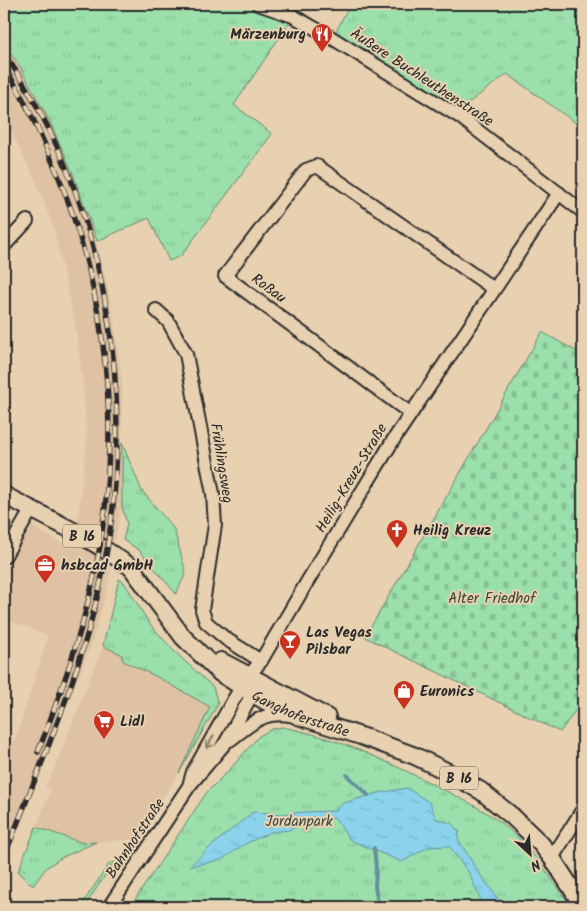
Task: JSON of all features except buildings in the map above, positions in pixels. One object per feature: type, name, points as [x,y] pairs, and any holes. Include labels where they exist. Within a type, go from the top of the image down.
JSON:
[{"type":"main road","name":"B 16","points":[[4,495],[108,551],[131,568],[183,637],[220,673],[254,678]]},
{"type":"main road","name":"Ganghoferstraße","points":[[254,678],[298,716],[415,756],[481,790],[512,816],[552,858],[583,906]]},
{"type":"main road","name":"Ganghoferstraße","points":[[254,678],[361,736]]},
{"type":"street","name":"Äußere Buchleuthenstraße","points":[[258,4],[293,16],[460,117],[583,212]]},
{"type":"street","name":"Roßau","points":[[410,414],[225,276],[306,170],[317,166],[494,289]]},
{"type":"street","name":"Heilig-Kreuz-Straße","points":[[254,678],[312,574],[410,414],[560,193]]},
{"type":"street","points":[[4,246],[27,221]]},
{"type":"street","name":"Frühlingsweg","points":[[156,310],[168,321],[186,354],[214,494],[214,525],[202,610],[206,622],[226,640],[254,678]]},
{"type":"street","points":[[4,557],[30,510]]},
{"type":"street","name":"Bahnhofstraße","points":[[226,742],[254,678]]},
{"type":"street","name":"Bahnhofstraße","points":[[189,786],[193,772],[254,678]]},
{"type":"street","name":"Bahnhofstraße","points":[[108,907],[189,786],[226,742],[265,716],[276,713],[298,716]]},
{"type":"street","points":[[552,858],[583,809]]},
{"type":"shaded area","points":[[4,43],[20,67],[48,118],[90,217],[111,302],[122,381],[122,507],[113,549],[108,587],[90,648],[4,861],[4,764],[17,734],[48,636],[4,618],[4,568],[28,524],[74,550],[87,440],[78,343],[53,226],[36,182],[4,117]]},
{"type":"shaded area","points":[[103,646],[121,654],[123,661],[157,677],[210,707],[179,773],[136,839],[83,843],[36,827],[51,789],[45,786],[53,772]]},
{"type":"green space","points":[[4,4],[248,4],[291,20],[234,105],[272,134],[181,256],[169,261],[149,218],[97,241],[72,171],[48,118],[20,67],[4,43]]},
{"type":"green space","points":[[350,4],[583,4],[583,25],[575,32],[583,59],[583,128],[507,74],[459,110],[334,35]]},
{"type":"green space","name":"Alter Friedhof","points":[[542,332],[583,355],[583,700],[560,732],[365,637]]},
{"type":"green space","points":[[122,443],[142,491],[174,529],[186,573],[176,594],[139,550],[123,540],[127,524],[122,507]]},
{"type":"green space","points":[[119,579],[124,582],[149,623],[175,652],[213,687],[218,704],[179,773],[210,707],[157,677],[123,661],[121,654],[103,646]]},
{"type":"green space","name":"Jordanpark","points":[[282,727],[323,737],[362,751],[488,814],[504,825],[523,843],[541,864],[571,907],[130,907],[207,792],[259,736],[272,729]]},
{"type":"green space","points":[[36,827],[83,843],[96,842],[59,859],[46,868],[33,886],[18,871]]},
{"type":"green space","points":[[114,862],[84,907],[80,907],[109,864]]},
{"type":"water","points":[[407,788],[430,803],[436,819],[451,823],[459,832],[458,839],[477,870],[504,907],[484,907],[469,873],[449,846],[428,847],[402,862],[350,840],[335,818],[305,823],[289,830],[271,832],[245,844],[221,860],[190,866],[253,812],[283,814],[335,811],[343,803],[378,793]]},
{"type":"waterway","points":[[347,775],[368,795]]},
{"type":"waterway","points":[[374,848],[375,887],[379,907]]},
{"type":"railway","points":[[4,53],[40,112],[69,175],[91,240],[106,308],[115,378],[117,448],[112,517],[100,585],[91,620],[70,689],[4,857]]},
{"type":"railway","points":[[4,67],[22,96],[46,147],[66,194],[82,243],[94,292],[103,342],[108,393],[109,444],[106,495],[95,572],[74,651],[38,752]]},
{"type":"place","name":"Märzenburg","points":[[322,53]]},
{"type":"place","name":"Heilig Kreuz","points":[[397,549]]},
{"type":"place","name":"hsbcad GmbH","points":[[45,584]]},
{"type":"place","name":"Las Vegas Pilsbar","points":[[290,660]]},
{"type":"place","name":"Euronics","points":[[404,710]]},
{"type":"place","name":"Lidl","points":[[104,740]]}]
